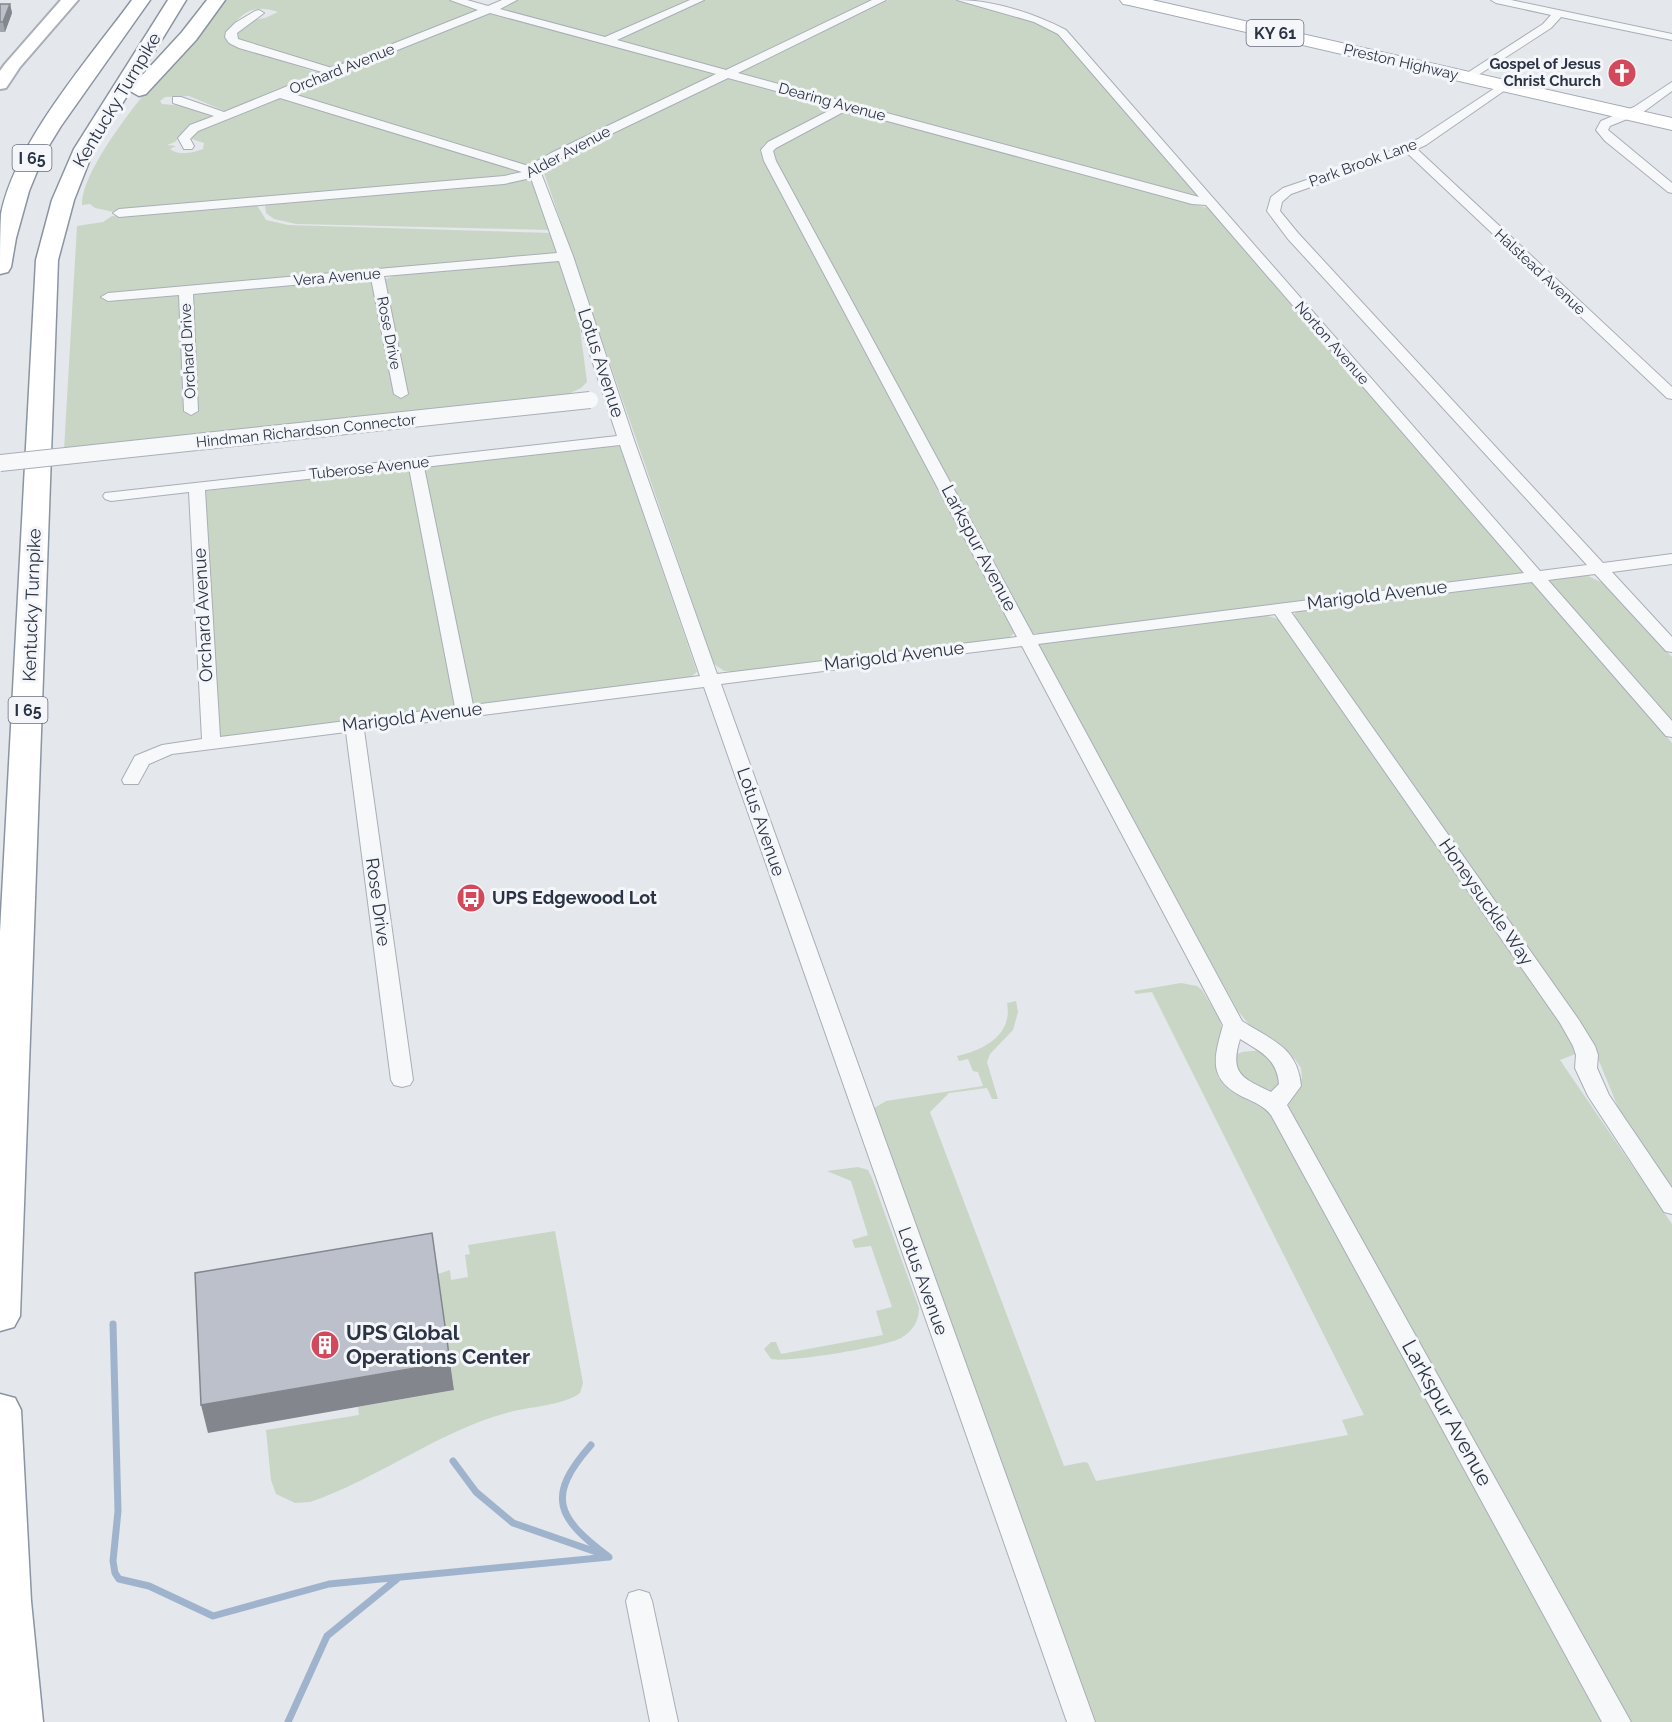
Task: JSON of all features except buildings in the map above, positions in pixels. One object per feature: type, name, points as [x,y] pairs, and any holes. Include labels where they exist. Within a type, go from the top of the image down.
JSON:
[{"type":"highway","name":"I 65","points":[[0,267],[5,238],[18,191],[35,152],[51,125],[141,0]]},
{"type":"highway","name":"Kentucky Turnpike","points":[[0,1316],[48,260],[68,185],[84,149],[177,0]]},
{"type":"highway","points":[[105,116],[128,103],[189,36],[216,0]]},
{"type":"highway","points":[[96,64],[85,52],[111,10]]},
{"type":"highway","points":[[0,1410],[8,1601],[19,1722]]},
{"type":"main road","points":[[0,84],[13,64],[70,0]]},
{"type":"main road","name":"Preston Highway","points":[[1129,0],[1672,124]]},
{"type":"street","name":"Dearing Avenue","points":[[455,0],[1197,201],[1209,201]]},
{"type":"street","name":"Orchard Avenue","points":[[188,146],[184,139],[188,131],[512,0]]},
{"type":"street","points":[[606,41],[699,0]]},
{"type":"street","name":"Alder Avenue","points":[[119,213],[504,180],[535,173],[541,164],[555,156],[881,0]]},
{"type":"street","name":"Norton Avenue","points":[[963,0],[1038,20],[1062,32],[1672,732]]},
{"type":"street","points":[[1496,0],[1672,37]]},
{"type":"street","points":[[1541,9],[1559,0]]},
{"type":"street","points":[[259,13],[234,29],[231,37],[233,41],[333,72]]},
{"type":"street","points":[[1468,77],[1547,26],[1558,14]]},
{"type":"street","points":[[1672,85],[1638,110],[1605,124],[1602,130],[1672,189]]},
{"type":"street","name":"Park Brook Lane","points":[[1505,86],[1422,142],[1287,190],[1279,195],[1274,205],[1275,216],[1599,568]]},
{"type":"street","points":[[280,94],[535,173]]},
{"type":"street","points":[[177,100],[226,116]]},
{"type":"street","name":"Larkspur Avenue","points":[[846,106],[772,145],[767,150],[770,161],[1234,1025],[1281,1055],[1288,1064],[1291,1075],[1290,1086],[1282,1093],[1276,1106],[1617,1722]]},
{"type":"street","name":"Halstead Avenue","points":[[1409,148],[1672,395]]},
{"type":"street","name":"Lotus Avenue","points":[[535,173],[566,256],[626,440],[819,989],[1081,1722]]},
{"type":"street","name":"Vera Avenue","points":[[108,297],[566,256]]},
{"type":"street","name":"Rose Drive","points":[[377,273],[401,394]]},
{"type":"street","name":"Orchard Drive","points":[[186,291],[191,411]]},
{"type":"street","name":"Hindman Richardson Connector","points":[[0,463],[612,398]]},
{"type":"street","name":"Tuberose Avenue","points":[[111,496],[626,440]]},
{"type":"street","points":[[416,463],[465,710]]},
{"type":"street","name":"Orchard Avenue","points":[[197,487],[211,743]]},
{"type":"street","name":"Marigold Avenue","points":[[131,780],[142,760],[168,749],[1672,559]]},
{"type":"street","points":[[1599,568],[1672,647]]},
{"type":"street","name":"Honeysuckle Way","points":[[1279,608],[1569,1020],[1584,1046],[1589,1077],[1631,1146],[1672,1206]]},
{"type":"street","name":"Rose Drive","points":[[354,724],[402,1080]]},
{"type":"street","points":[[1234,1025],[1225,1059],[1227,1070],[1233,1081],[1241,1088],[1276,1106]]},
{"type":"street","points":[[639,1601],[664,1722]]},
{"type":"green space","points":[[224,0],[448,0],[480,10],[339,67],[331,68],[237,40],[236,31],[247,21],[265,18],[278,12],[260,9],[246,12],[225,37],[231,45],[319,73],[227,112],[189,96],[165,97],[160,101],[162,104],[185,106],[215,116],[184,130],[175,142],[167,145],[176,146],[170,149],[178,153],[186,153],[203,149],[204,143],[189,138],[193,132],[281,97],[522,171],[510,176],[114,212],[95,208],[90,204],[82,205],[87,184],[99,158],[118,129],[140,99]]},
{"type":"green space","points":[[516,0],[694,0],[605,37],[598,37],[502,10],[502,7]]},
{"type":"green space","points":[[702,0],[878,0],[728,70],[620,43],[615,38]]},
{"type":"green space","points":[[889,0],[956,0],[1026,19],[1058,34],[1199,196],[739,75],[737,72]]},
{"type":"green space","points":[[489,12],[716,74],[525,166],[286,93]]},
{"type":"green space","points":[[726,78],[836,107],[816,120],[764,144],[760,151],[1015,632],[1009,638],[736,672],[724,671],[714,664],[544,173],[549,163]]},
{"type":"green space","points":[[847,110],[1208,208],[1528,572],[1042,634],[1030,633],[772,154],[774,148]]},
{"type":"green space","points":[[526,180],[533,182],[550,230],[296,224],[274,219],[266,213],[265,203]]},
{"type":"green space","points":[[257,205],[266,220],[288,225],[552,233],[558,251],[551,255],[176,294],[180,297],[193,298],[195,293],[370,278],[373,280],[396,395],[407,394],[384,280],[400,273],[555,260],[561,262],[577,306],[587,382],[581,388],[564,396],[64,450],[77,226],[103,222],[112,216]]},
{"type":"green space","points":[[619,444],[697,672],[689,678],[479,705],[469,701],[422,465]]},
{"type":"green space","points":[[410,468],[456,703],[454,708],[222,737],[216,733],[204,491]]},
{"type":"green space","points":[[1576,575],[1588,576],[1603,583],[1672,657],[1672,726],[1548,582],[1550,579]]},
{"type":"green space","points":[[1529,580],[1537,584],[1672,743],[1672,1195],[1622,1117],[1592,1044],[1293,618],[1296,611]]},
{"type":"green space","points":[[1264,615],[1278,619],[1291,635],[1572,1041],[1578,1053],[1560,1060],[1672,1224],[1672,1722],[1625,1722],[1291,1117],[1288,1102],[1302,1078],[1301,1068],[1294,1058],[1251,1027],[1238,1011],[1038,646],[1039,643]]},
{"type":"green space","points":[[1181,983],[1197,986],[1202,990],[1220,1020],[1222,1032],[1216,1069],[1218,1077],[1230,1090],[1258,1102],[1275,1119],[1605,1722],[1090,1722],[871,1110],[886,1101],[983,1086],[978,1072],[973,1071],[968,1059],[959,1061],[957,1056],[977,1050],[994,1039],[1006,1024],[1007,1003],[1016,1001],[1018,1012],[1013,1030],[990,1054],[987,1062],[998,1099],[992,1099],[987,1088],[949,1093],[930,1112],[1064,1466],[1088,1463],[1096,1481],[1348,1435],[1342,1420],[1364,1415],[1152,992],[1136,994],[1134,991]]},
{"type":"green space","points":[[1263,1050],[1284,1078],[1277,1089],[1269,1091],[1244,1083],[1231,1060],[1233,1056],[1242,1052]]},
{"type":"green space","points":[[858,1167],[868,1170],[872,1178],[919,1308],[918,1317],[909,1332],[891,1342],[815,1356],[771,1359],[764,1349],[771,1342],[776,1342],[781,1354],[883,1335],[876,1311],[892,1307],[871,1246],[855,1248],[852,1240],[868,1235],[851,1181],[827,1171]]},
{"type":"green space","points":[[555,1231],[583,1383],[580,1393],[556,1403],[510,1412],[459,1430],[360,1481],[310,1502],[295,1503],[276,1494],[271,1480],[266,1430],[359,1415],[358,1407],[454,1390],[438,1274],[450,1270],[451,1280],[468,1277],[465,1255],[470,1254],[468,1245]]},
{"type":"waterway","points":[[113,1324],[118,1511],[113,1561],[115,1573],[119,1579],[149,1586],[213,1616],[329,1584],[609,1557],[578,1530],[568,1518],[563,1506],[563,1493],[567,1479],[576,1463],[591,1445]]},
{"type":"waterway","points":[[453,1461],[476,1492],[513,1523],[602,1554]]},
{"type":"waterway","points":[[288,1722],[327,1636],[397,1579]]},
{"type":"place","name":"Gospel of Jesus Christ Church","points":[[1622,73]]},
{"type":"place","name":"UPS Edgewood Lot","points":[[471,898]]},
{"type":"place","name":"UPS Global Operations Center","points":[[325,1345]]}]
